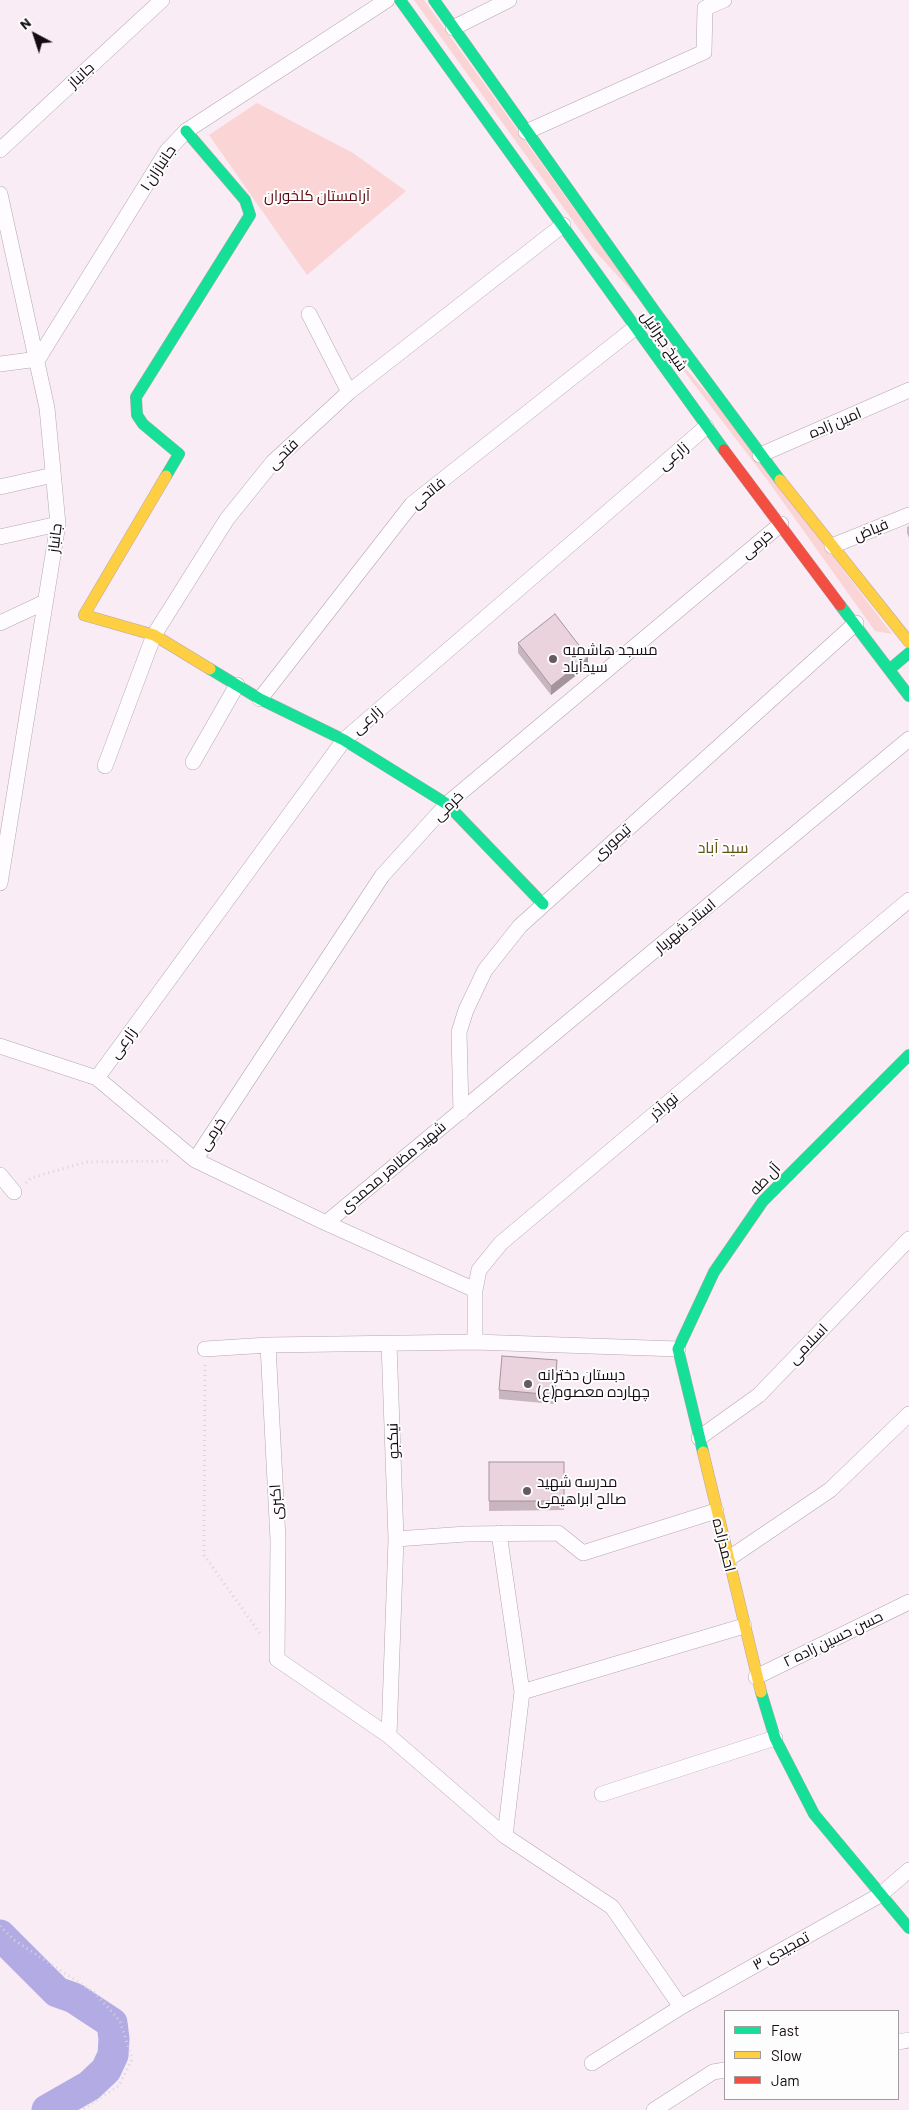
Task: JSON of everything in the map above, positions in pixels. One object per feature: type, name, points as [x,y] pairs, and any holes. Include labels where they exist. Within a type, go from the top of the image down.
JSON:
[{"type":"street","name":"جانباز","points":[[0,150],[162,0]]},
{"type":"street","name":"جانبازان ۱","points":[[38,359],[166,151],[186,131],[387,0]]},
{"type":"street","name":"شیخ جبرائیل","points":[[400,0],[563,225],[760,455],[909,642]]},
{"type":"street","name":"شیخ جبرائیل","points":[[434,0],[526,132],[646,320],[706,427],[856,623],[909,696]]},
{"type":"street","points":[[454,28],[509,0]]},
{"type":"street","points":[[526,132],[704,52],[705,8],[724,0]]},
{"type":"street","points":[[186,131],[245,200],[250,216],[136,397],[137,415],[143,424],[179,454],[84,615],[154,635],[260,699],[344,740],[447,804],[543,904]]},
{"type":"street","name":"جانباز","points":[[0,194],[38,359],[47,408],[58,524],[0,883]]},
{"type":"street","name":"فتحی","points":[[106,766],[154,635],[227,519],[273,462],[349,392],[563,225]]},
{"type":"street","points":[[309,314],[349,392]]},
{"type":"street","name":"فاتحی","points":[[260,699],[412,504],[646,320]]},
{"type":"street","points":[[0,364],[38,359]]},
{"type":"street","name":"امین زاده","points":[[760,455],[909,390]]},
{"type":"street","name":"زارعی","points":[[97,1078],[344,740],[706,427]]},
{"type":"street","points":[[0,487],[54,475]]},
{"type":"street","name":"فیاض","points":[[832,546],[909,515]]},
{"type":"street","points":[[0,537],[58,524]]},
{"type":"street","name":"خرمی","points":[[195,1160],[382,876],[447,804],[781,524]]},
{"type":"street","points":[[0,623],[45,602]]},
{"type":"street","name":"تیموری","points":[[461,1112],[458,1032],[485,970],[520,926],[856,623]]},
{"type":"street","points":[[890,670],[909,653]]},
{"type":"street","points":[[193,762],[236,685]]},
{"type":"street","name":"استاد شهریار","points":[[461,1112],[909,740]]},
{"type":"street","name":"نورآذر","points":[[475,1342],[475,1290],[479,1270],[500,1243],[909,900]]},
{"type":"street","points":[[0,1046],[97,1078],[195,1160],[326,1223],[475,1290]]},
{"type":"street","name":"آل طه","points":[[678,1349],[714,1272],[763,1201],[909,1055]]},
{"type":"street","name":"شهید مظاهر محمدی","points":[[326,1223],[461,1112]]},
{"type":"street","points":[[0,1175],[14,1192]]},
{"type":"street","name":"اسلامی","points":[[699,1438],[759,1395],[909,1239]]},
{"type":"street","points":[[205,1349],[268,1345],[475,1342],[678,1349]]},
{"type":"street","name":"نیکجو","points":[[389,1344],[396,1539],[389,1736]]},
{"type":"street","name":"اکبری","points":[[268,1345],[278,1540],[278,1659]]},
{"type":"street","name":"احمدزاده","points":[[678,1349],[756,1677],[775,1738],[814,1814],[909,1928]]},
{"type":"street","points":[[728,1559],[830,1490],[909,1414]]},
{"type":"street","points":[[396,1539],[499,1533],[558,1532],[583,1553],[716,1511]]},
{"type":"street","points":[[499,1533],[522,1692],[505,1836]]},
{"type":"street","name":"حسن حسین زاده ۲","points":[[756,1677],[909,1602]]},
{"type":"street","points":[[522,1692],[744,1626]]},
{"type":"street","points":[[278,1659],[389,1736],[505,1836],[612,1907],[681,2007]]},
{"type":"street","points":[[602,1794],[775,1738]]},
{"type":"street","name":"تمجیدی ۳","points":[[592,2063],[681,2007],[880,1895],[909,1870]]},
{"type":"street","points":[[654,2110],[713,2072],[724,2070]]},
{"type":"path","points":[[14,1192],[31,1178],[86,1162],[195,1160]]},
{"type":"path","points":[[205,1349],[204,1555],[278,1659]]},
{"type":"path","points":[[0,1926],[14,1940],[95,1993],[120,2020],[132,2059],[119,2086],[81,2110]]},
{"type":"green space","points":[[414,0],[424,0],[639,299],[594,250]]},
{"type":"green space","name":"آرامستان کلخوران","points":[[257,103],[353,153],[406,191],[307,275],[209,135]]},
{"type":"green space","points":[[658,337],[718,406],[892,634],[875,631],[768,481]]},
{"type":"building","name":"مسجد هاشمیه سیدآباد","points":[[555,614],[588,657],[551,686],[518,643]]},
{"type":"building","name":"دبستان دخترانه چهارده معصوم(ع)","points":[[502,1356],[557,1360],[554,1395],[499,1390]]},
{"type":"building","name":"مدرسه شهید صالح ابراهیمی","points":[[489,1462],[564,1462],[564,1501],[489,1501]]},
{"type":"waterway","points":[[0,1935],[57,1992],[74,1998],[112,2023],[113,2055],[106,2070],[89,2086],[47,2110]]},
{"type":"traffic: fast","points":[[400,0],[724,450]]},
{"type":"traffic: fast","points":[[434,0],[656,313],[780,480]]},
{"type":"traffic: fast","points":[[166,476],[179,454],[143,424],[137,415],[136,397],[250,215],[245,200],[186,131]]},
{"type":"traffic: fast","points":[[840,605],[909,696]]},
{"type":"traffic: fast","points":[[890,669],[909,653]]},
{"type":"traffic: fast","points":[[210,669],[260,699],[344,740],[447,804],[543,904]]},
{"type":"traffic: fast","points":[[703,1452],[678,1349],[714,1272],[763,1201],[909,1055]]},
{"type":"traffic: fast","points":[[761,1692],[775,1738],[814,1814],[909,1928]]},
{"type":"traffic: slow","points":[[166,476],[84,615],[154,635],[210,669]]},
{"type":"traffic: slow","points":[[780,480],[909,642]]},
{"type":"traffic: slow","points":[[703,1452],[761,1692]]},
{"type":"traffic: jam","points":[[724,450],[840,605]]},
{"type":"place","name":"مسجد هاشمیه سیدآباد","points":[[553,659]]},
{"type":"place","name":"دبستان دخترانه چهارده معصوم(ع)","points":[[528,1384]]},
{"type":"place","name":"مدرسه شهید صالح ابراهیمی","points":[[527,1491]]},
{"type":"district","name":"سید آباد","points":[[723,848]]}]
